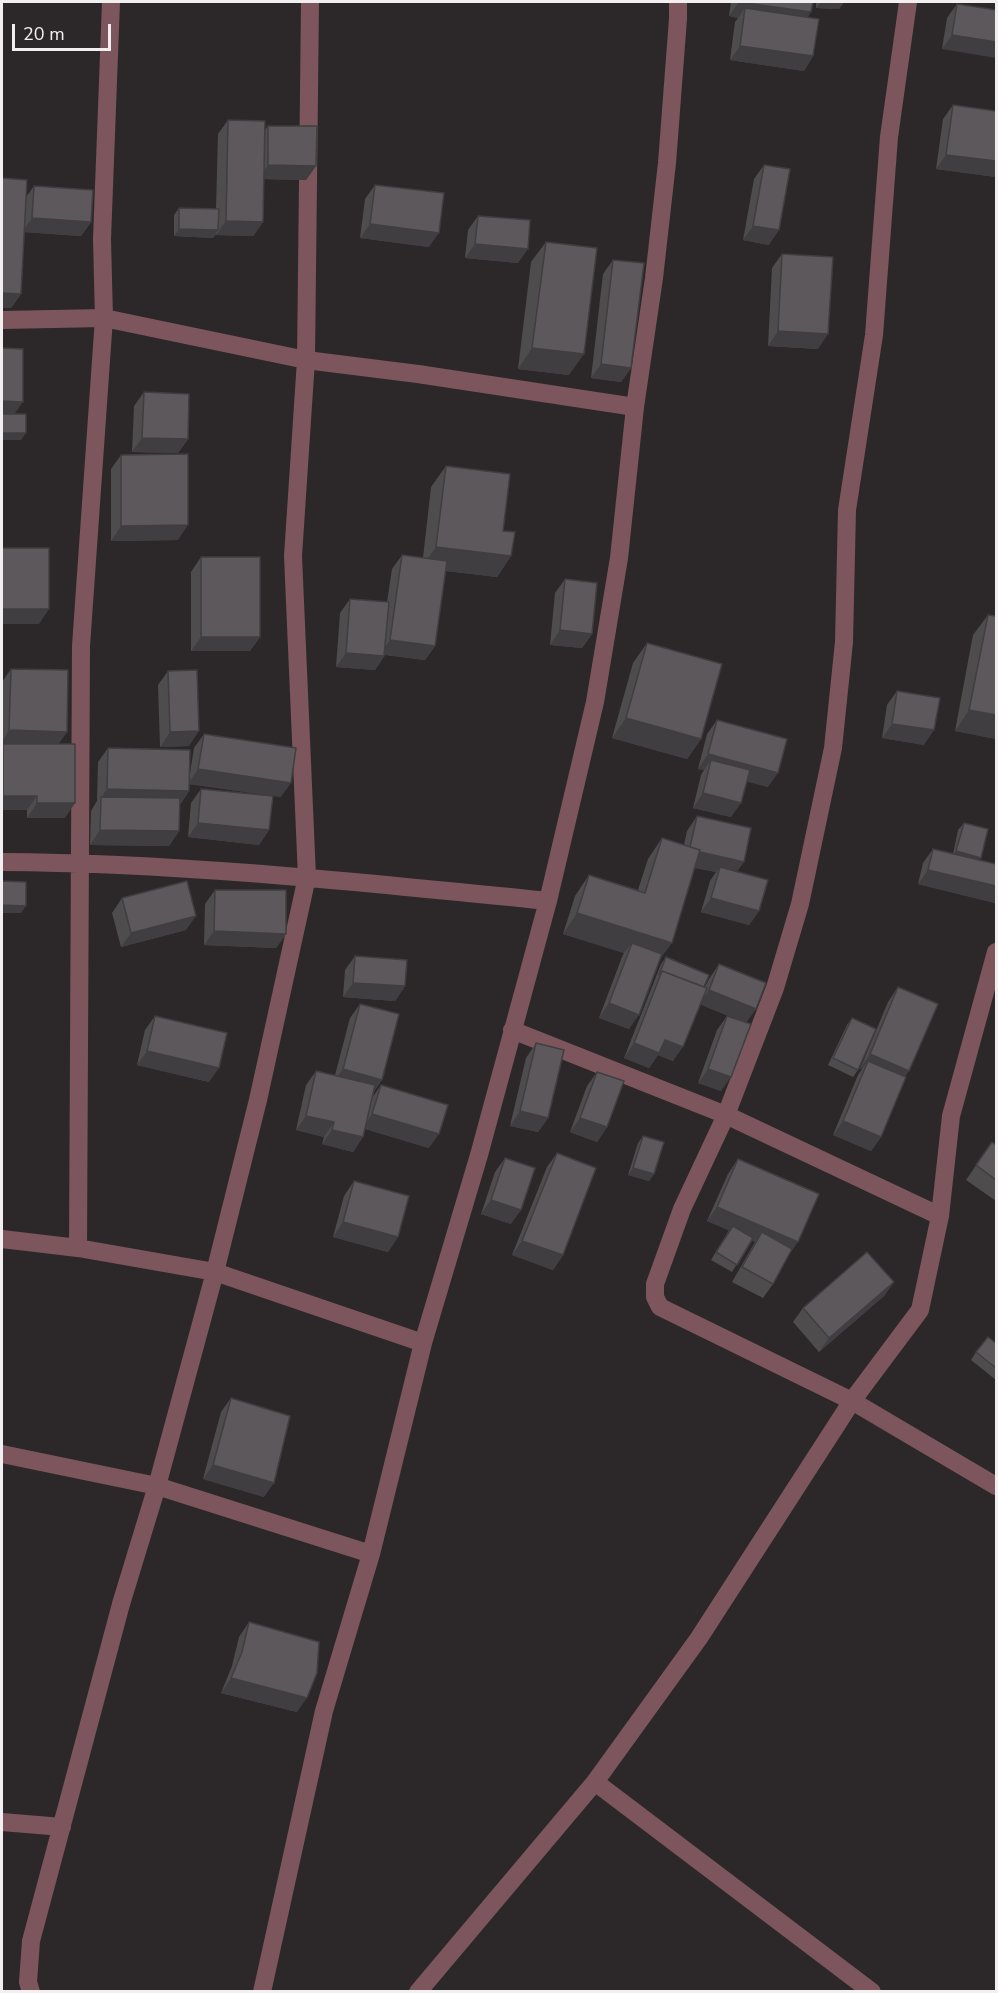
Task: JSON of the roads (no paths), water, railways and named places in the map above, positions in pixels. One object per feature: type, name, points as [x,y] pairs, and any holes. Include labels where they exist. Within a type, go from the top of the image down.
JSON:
[{"type":"street","points":[[78,1248],[78,862],[81,646],[104,318],[102,239],[111,2]]},
{"type":"street","points":[[31,1992],[28,1982],[31,1941],[121,1604],[157,1486],[215,1272],[258,1101],[307,877],[293,556],[306,360],[310,2]]},
{"type":"street","points":[[262,1992],[324,1711],[371,1554],[423,1343],[479,1155],[548,901],[594,702],[619,558],[635,407],[654,278],[667,163],[678,2]]},
{"type":"street","points":[[908,2],[889,137],[874,335],[847,510],[844,642],[833,748],[800,904],[775,988],[726,1115],[682,1209],[655,1284],[655,1297],[660,1307],[852,1401],[996,1486]]},
{"type":"street","points":[[2,320],[104,318],[306,360],[417,374],[635,407]]},
{"type":"street","points":[[2,862],[78,862],[307,877],[548,901]]},
{"type":"street","points":[[424,1990],[595,1782],[699,1638],[852,1401],[920,1310],[940,1216],[951,1116],[996,952]]},
{"type":"street","points":[[512,1030],[726,1115],[940,1216]]},
{"type":"street","points":[[2,1239],[78,1248],[215,1272],[423,1343]]},
{"type":"street","points":[[2,1454],[157,1486],[371,1554]]},
{"type":"street","points":[[595,1782],[872,1992]]},
{"type":"street","points":[[2,1822],[62,1827]]}]
